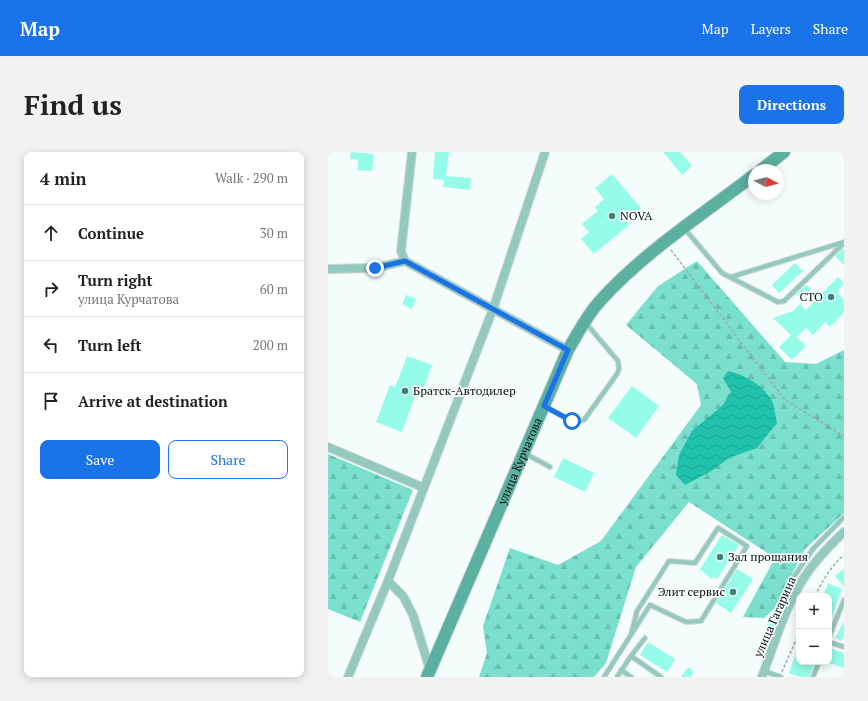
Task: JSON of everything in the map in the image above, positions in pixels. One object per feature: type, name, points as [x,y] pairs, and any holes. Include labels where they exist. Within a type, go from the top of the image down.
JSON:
[{"type":"main road","points":[[769,164],[784,152]]},
{"type":"main road","name":"улица Курчатова","points":[[429,674],[568,350],[585,321],[598,302],[619,281],[665,242],[748,180]]},
{"type":"street","points":[[412,152],[401,251],[405,261],[568,350]]},
{"type":"street","points":[[348,677],[388,581],[422,487],[493,309],[545,152]]},
{"type":"street","points":[[328,269],[375,268],[405,261]]},
{"type":"street","points":[[328,447],[422,487]]},
{"type":"street","name":"улица Гагарина","points":[[763,674],[799,585],[830,545],[844,532]]},
{"type":"street","points":[[388,581],[403,596],[413,614],[429,674]]},
{"type":"lane","points":[[684,228],[722,273],[778,302],[784,301],[844,242]]},
{"type":"lane","points":[[730,277],[844,242]]},
{"type":"lane","points":[[544,406],[572,421],[578,422],[584,420],[617,374],[619,369],[618,361],[585,321]]},
{"type":"lane","points":[[524,452],[550,467]]},
{"type":"lane","points":[[777,611],[793,578],[813,549],[844,517]]},
{"type":"lane","points":[[604,677],[631,635],[650,605],[686,622],[701,621],[747,546],[718,528],[695,563],[669,562],[638,611],[631,635]]},
{"type":"lane","points":[[832,630],[844,600]]},
{"type":"lane","points":[[617,677],[630,656],[645,638]]},
{"type":"lane","points":[[832,643],[844,647]]},
{"type":"lane","points":[[630,656],[661,677]]},
{"type":"lane","points":[[813,677],[818,665]]},
{"type":"lane","points":[[621,670],[631,677]]},
{"type":"lane","points":[[763,674],[780,677]]},
{"type":"path","points":[[665,242],[784,400],[844,436]]},
{"type":"path","points":[[816,593],[822,580],[834,564],[844,555]]},
{"type":"path","points":[[780,677],[796,640]]},
{"type":"green space","points":[[697,261],[785,362],[816,364],[844,350],[844,513],[805,549],[774,609],[764,618],[743,617],[775,558],[689,502],[636,567],[606,663],[594,677],[479,677],[487,653],[483,626],[510,548],[558,565],[601,541],[701,405],[697,384],[626,325],[658,286]]},
{"type":"green space","points":[[328,454],[413,490],[360,622],[328,609]]},
{"type":"water","points":[[728,371],[747,378],[764,390],[773,403],[777,423],[757,448],[729,458],[710,472],[685,485],[676,475],[679,455],[692,431],[722,406],[731,392],[723,378]]},
{"type":"building","points":[[351,152],[374,154],[372,171],[357,170],[358,160],[350,159]]},
{"type":"building","points":[[435,152],[449,152],[446,176],[471,178],[470,190],[443,187],[444,180],[433,179]]},
{"type":"building","points":[[663,152],[680,152],[692,166],[682,175]]},
{"type":"building","name":"NOVA","points":[[612,174],[641,208],[626,221],[629,225],[594,254],[581,239],[589,232],[582,224],[598,211],[595,207],[604,199],[595,188]]},
{"type":"building","points":[[844,248],[844,265],[835,256]]},
{"type":"building","points":[[795,263],[803,271],[779,293],[772,285]]},
{"type":"building","points":[[838,277],[844,283],[837,292],[844,300],[844,312],[830,327],[825,322],[813,335],[806,328],[797,337],[806,346],[792,360],[779,347],[791,335],[773,318],[793,311],[800,304],[806,310]]},
{"type":"building","points":[[806,285],[811,289],[802,299],[796,294]]},
{"type":"building","points":[[406,295],[416,299],[412,309],[402,304]]},
{"type":"building","name":"Братск-Автодилер","points":[[407,356],[432,365],[420,398],[415,396],[402,432],[376,422],[390,385],[395,387]]},
{"type":"building","points":[[632,386],[659,406],[636,438],[608,418]]},
{"type":"building","points":[[563,458],[594,473],[585,492],[554,477]]},
{"type":"building","name":"Зал прощания","points":[[722,535],[739,545],[717,579],[713,577],[711,579],[700,569]]},
{"type":"building","name":"Элит сервис","points":[[737,569],[753,579],[731,613],[716,603]]},
{"type":"building","points":[[844,569],[844,587],[835,576]]},
{"type":"building","points":[[828,583],[842,589],[832,617],[832,593],[824,593]]},
{"type":"building","points":[[771,615],[778,617],[774,629],[767,626]]},
{"type":"building","points":[[844,621],[844,636],[841,641],[835,638]]},
{"type":"building","points":[[648,642],[675,659],[667,672],[640,655]]},
{"type":"building","points":[[832,649],[844,653],[844,668],[832,664]]},
{"type":"building","points":[[796,653],[796,665],[814,665],[809,677],[800,677],[789,673]]},
{"type":"building","points":[[688,667],[694,672],[691,677],[681,677]]},
{"type":"place","name":"NOVA","points":[[612,216]]},
{"type":"place","name":"СТО","points":[[831,297]]},
{"type":"place","name":"Братск-Автодилер","points":[[405,391]]},
{"type":"place","name":"Зал прощания","points":[[720,557]]},
{"type":"place","name":"Элит сервис","points":[[733,592]]},
{"type":"route","points":[[375,268],[405,261],[568,350],[544,406],[572,421]]}]
